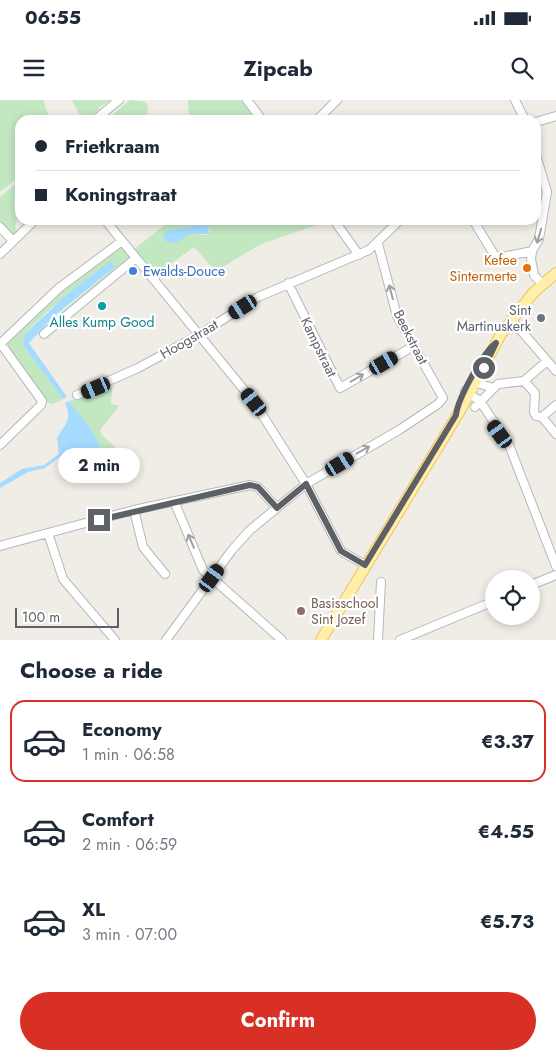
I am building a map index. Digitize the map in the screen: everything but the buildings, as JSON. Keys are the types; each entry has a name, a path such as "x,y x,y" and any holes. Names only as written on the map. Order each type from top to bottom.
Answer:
{"main road":[{"path":"321,640 456,415 496,343 512,319 542,284 555,275"}],"street":[{"path":"101,115 119,100"},
{"path":"247,100 258,115"},
{"path":"322,115 337,100"},
{"path":"515,100 522,115"},
{"path":"541,120 556,116"},
{"path":"541,172 547,192 539,239 532,251 534,275 542,284"},
{"path":"547,192 556,189"},
{"path":"0,254 30,225"},
{"path":"109,225 254,402 306,484 341,551 365,565"},
{"path":"338,225 359,255"},
{"name":"Hoogstraat","path":"77,396 138,368 199,335 258,297 359,255 378,244 395,225"},
{"path":"476,225 495,256 502,257 532,251"},
{"path":"0,227 13,241"},
{"path":"0,446 41,405 42,401 1,340 59,288 122,241"},
{"name":"Beekstraat","path":"306,484 400,430 438,404 443,398 398,316 378,244"},
{"path":"44,334 136,258"},
{"name":"Kampstraat","path":"288,284 340,388 414,346"},
{"path":"512,319 556,371"},
{"path":"477,404 498,384 524,381 547,361"},
{"path":"524,381 535,393 534,412 536,416 542,417 556,434"},
{"path":"480,384 494,388"},
{"path":"466,396 488,416 509,445 556,566"},
{"path":"542,417 556,405"},
{"path":"166,640 250,530 306,484"},
{"path":"0,546 134,510 250,485 258,487 277,508"},
{"path":"174,501 203,570 281,640"},
{"path":"134,510 143,547 165,574"},
{"path":"48,533 63,578 115,640"},
{"path":"540,581 556,575"},
{"path":"378,640 381,582"},
{"path":"400,640 485,605"}],"green space":[{"path":"0,100 43,100 48,115 15,115 15,180 0,192"},
{"path":"72,100 111,100 98,108 100,109 93,115 80,115"},
{"path":"130,100 145,102 148,107 147,115 112,115"},
{"path":"188,100 242,100 253,115 189,115"},
{"path":"15,184 14,209 17,231 12,236 0,223 0,197"},
{"path":"165,225 195,225 171,230 165,240 171,243 189,234 208,235 211,232 207,227 208,225 316,225 261,244 216,271 194,247 154,276 133,250"},
{"path":"121,246 132,257 43,333 35,335 115,267 110,262 50,309 24,335 23,345 63,399 53,404 46,402 7,347 10,339 61,290"},
{"path":"107,385 112,388 111,404 119,406 100,430 102,435 122,454 92,458 98,454 69,401"}],"water":[{"path":"208,225 207,227 210,234 189,234 177,243 167,242 163,238 166,231"},
{"path":"110,261 115,267 53,317 29,343 67,397 63,399 23,345 24,335 64,297"},
{"path":"69,401 97,439 100,449 98,453 92,458 61,456 45,468 28,472 0,488 0,483 22,469 44,465 59,454 57,438 67,422 68,414 65,403"}],"place":[{"name":"Kefee Sintermerte","path":"527,268"},
{"name":"Ewalds-Douce","path":"133,271"},
{"name":"Alles Kump Good","path":"102,306"},
{"name":"Sint Martinuskerk","path":"541,318"},
{"name":"Basisschool Sint Jozef","path":"301,611"}],"route":[{"path":"99,520 134,510 250,485 258,487 277,508 306,484 341,551 365,565 456,415 459,403 487,352 496,343 484,368"}]}
